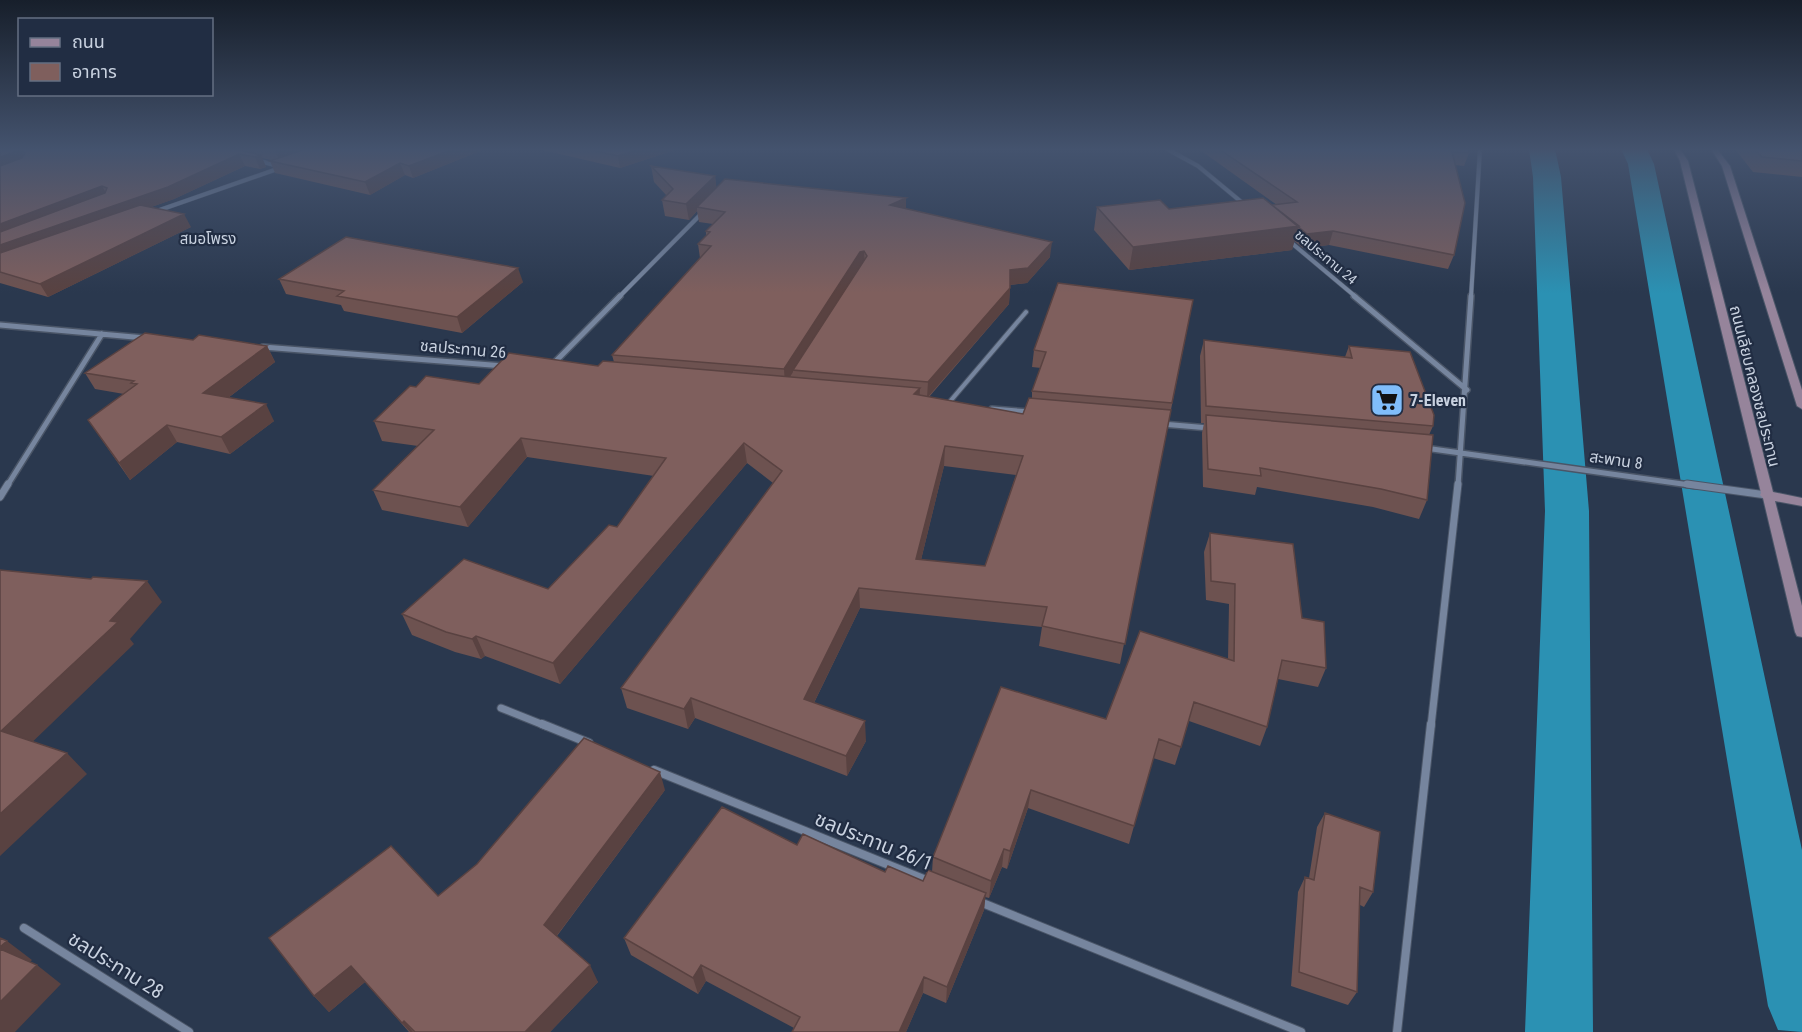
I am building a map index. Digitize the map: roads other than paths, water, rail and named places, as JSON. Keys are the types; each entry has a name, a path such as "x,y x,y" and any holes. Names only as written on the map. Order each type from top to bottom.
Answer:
{"street":[{"path":"147,214 195,197"},
{"path":"1236,197 1252,210"},
{"path":"1397,1032 1462,452 1477,197"},
{"name":"ถนนเลียบคลองชลประทาน","path":"1693,197 1802,632"},
{"name":"ถนนเลียบคลองชลประทาน","path":"1736,197 1802,406"},
{"path":"559,370 548,370 707,208"},
{"name":"ชลประทาน 24","path":"1278,233 1467,390"},
{"path":"0,325 149,338"},
{"path":"0,497 102,334"},
{"name":"ชลประทาน 26","path":"255,346 513,367"},
{"path":"935,404 958,406"},
{"path":"982,408 1040,413"},
{"path":"1157,424 1216,429"},
{"path":"1415,447 1462,452"},
{"name":"สะพาน 8","path":"1462,452 1766,495"},
{"path":"1766,495 1802,502"},
{"path":"501,708 601,748"},
{"name":"ชลประทาน 26/1","path":"645,766 945,888"},
{"path":"968,897 1301,1032"},
{"name":"ชลประทาน 28","path":"24,928 189,1032"}],"lane":[{"path":"946,405 1026,312"}],"waterway":[{"path":"1548,197 1567,511 1559,1032"},
{"path":"1647,197 1802,1006"}],"place":[{"name":"7-Eleven","path":"1387,400"}],"district":[{"name":"สมอโพรง","path":"208,239"}]}
